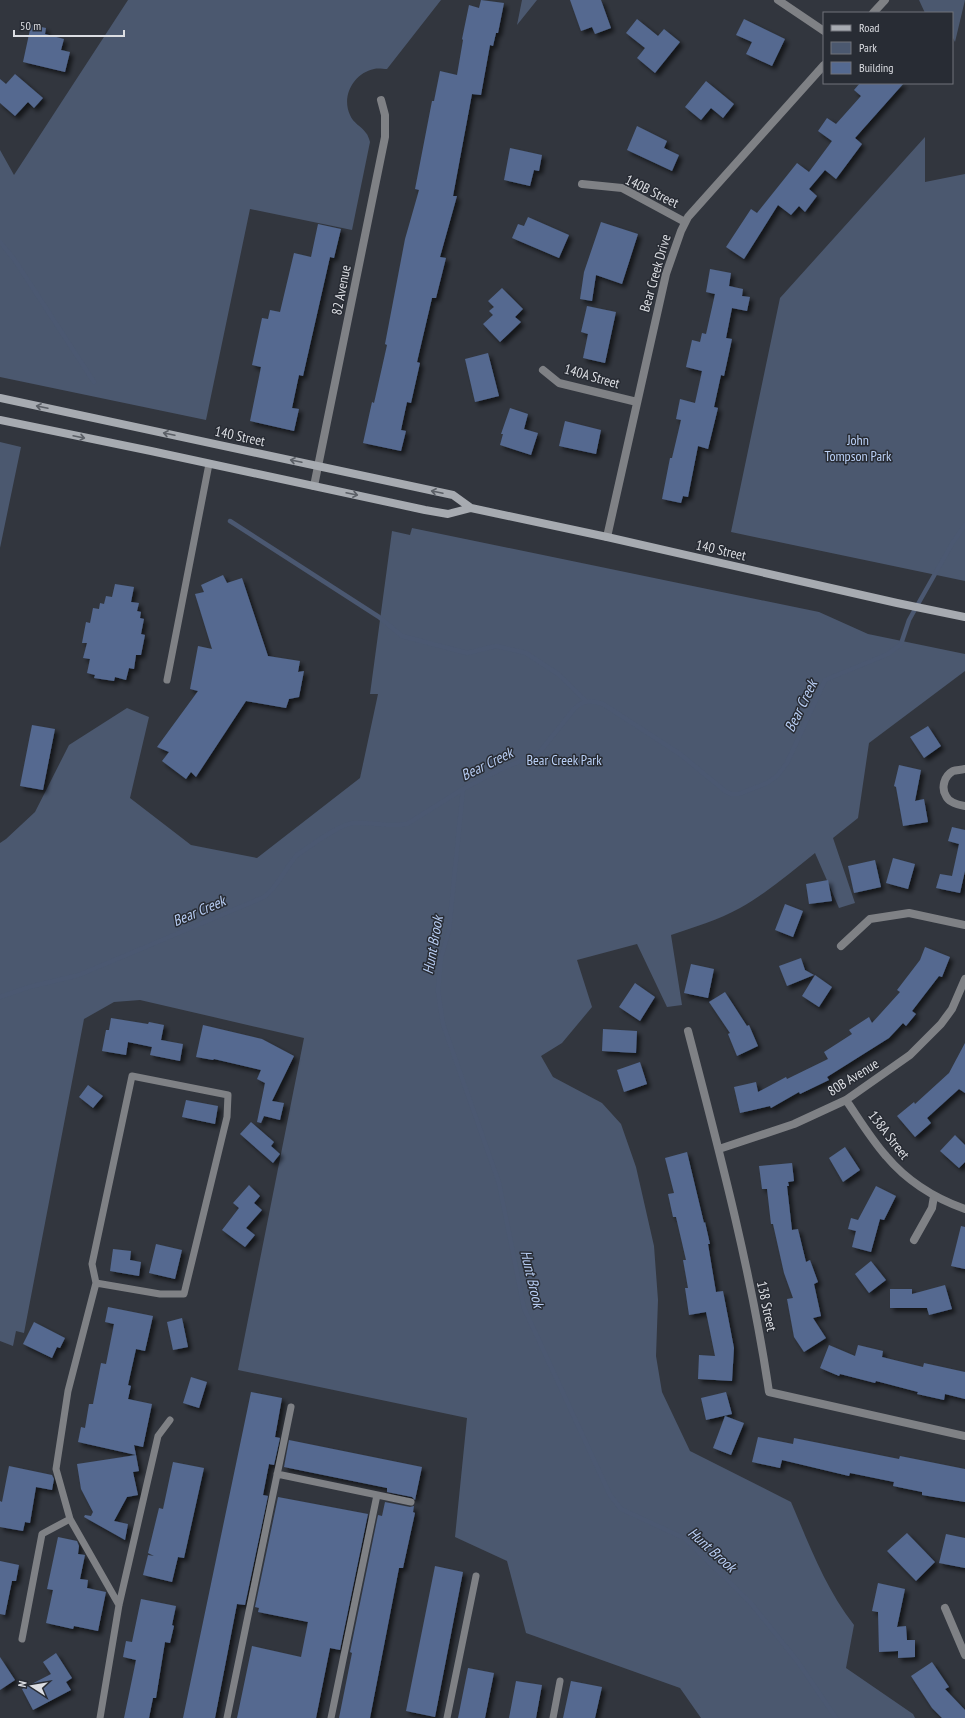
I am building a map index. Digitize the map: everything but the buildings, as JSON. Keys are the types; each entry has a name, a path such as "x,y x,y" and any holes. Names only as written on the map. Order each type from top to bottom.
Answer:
{"main road":[{"name":"140 Street","path":"0,398 453,495 471,508 965,617"},
{"name":"140 Street","path":"0,420 448,514 471,508"}],"street":[{"path":"778,0 823,30"},
{"path":"874,12 885,0"},
{"name":"Bear Creek Drive","path":"607,537 666,274 685,222 693,211 823,67"},
{"name":"82 Avenue","path":"314,486 385,137 385,115 381,100"},
{"name":"140B Street","path":"582,184 622,188 685,222"},
{"name":"140A Street","path":"543,370 559,383 637,402"},
{"path":"965,769 953,771 946,777 943,786 946,797 956,804 965,806"},
{"path":"841,946 870,919 909,913 965,925"},
{"name":"80B Avenue","path":"719,1149 794,1124 846,1100 910,1055 941,1024 952,1009 965,979"},
{"name":"138 Street","path":"688,1031 719,1149 761,1338 769,1392 965,1436"},
{"name":"138A Street","path":"846,1100 886,1156 903,1174 934,1196 965,1209"},
{"path":"914,1240 932,1208 934,1196"},
{"path":"945,1608 965,1655"}],"lane":[{"path":"167,680 210,464"},
{"path":"96,1283 160,1294 184,1294 227,1117 228,1095 132,1076 92,1264 96,1283 68,1392 56,1469 70,1519 119,1605"},
{"path":"227,1718 291,1407"},
{"path":"100,1718 119,1605 158,1436 170,1420"},
{"path":"277,1474 411,1502"},
{"path":"331,1718 377,1495"},
{"path":"22,1639 42,1534 70,1519"},
{"path":"447,1718 476,1576"},
{"path":"553,1718 560,1680"}],"green space":[{"path":"128,0 441,0 387,69 374,69 367,71 355,80 348,93 347,100 350,115 367,134 370,142 352,230 250,209 206,420 0,377 0,150 14,175"},
{"path":"522,0 537,0 517,25"},
{"path":"919,0 965,0 955,42 953,38 953,12 925,12"},
{"name":"John Tompson Park","path":"925,137 925,182 965,174 965,581 731,532 780,298"},
{"path":"0,442 21,447 0,548"},
{"name":"Bear Creek Park","path":"412,528 819,612 868,634 965,654 965,671 869,743 858,818 833,838 855,903 839,908 815,853 769,889 740,908 715,920 671,935 682,1005 667,1007 637,944 577,960 592,1007 562,1043 541,1056 553,1077 602,1103 621,1124 636,1167 654,1246 658,1300 656,1356 662,1392 690,1451 791,1502 826,1581 834,1596 854,1625 846,1668 913,1714 915,1718 701,1718 680,1688 526,1633 507,1561 455,1537 467,1418 238,1370 304,1038 140,1000 114,1002 84,1019 24,1333 16,1331 13,1346 0,1341 0,843 35,812 69,745 127,708 149,717 130,798 191,845 257,858 360,778 378,694 370,694 392,531 410,535"}],"waterway":[{"path":"0,242 14,259 94,382"},
{"path":"230,521 379,617 402,636 467,653 496,646 526,653 558,674 586,701"},
{"name":"Bear Creek","path":"0,997 29,987 79,975 264,897 274,888 297,855 325,836 341,827 354,823 394,825 407,824 463,789 499,770 539,753 574,709 584,702 591,701 603,704 680,754 725,791 731,794 739,794 767,783 777,776 787,763 825,680 888,654 901,644 909,620 953,542 965,525"},
{"name":"Hunt Brook","path":"463,789 449,930 441,958 438,991 443,1024 499,1183 524,1308 610,1495 621,1509 684,1538 750,1602 798,1662 836,1718"}]}
